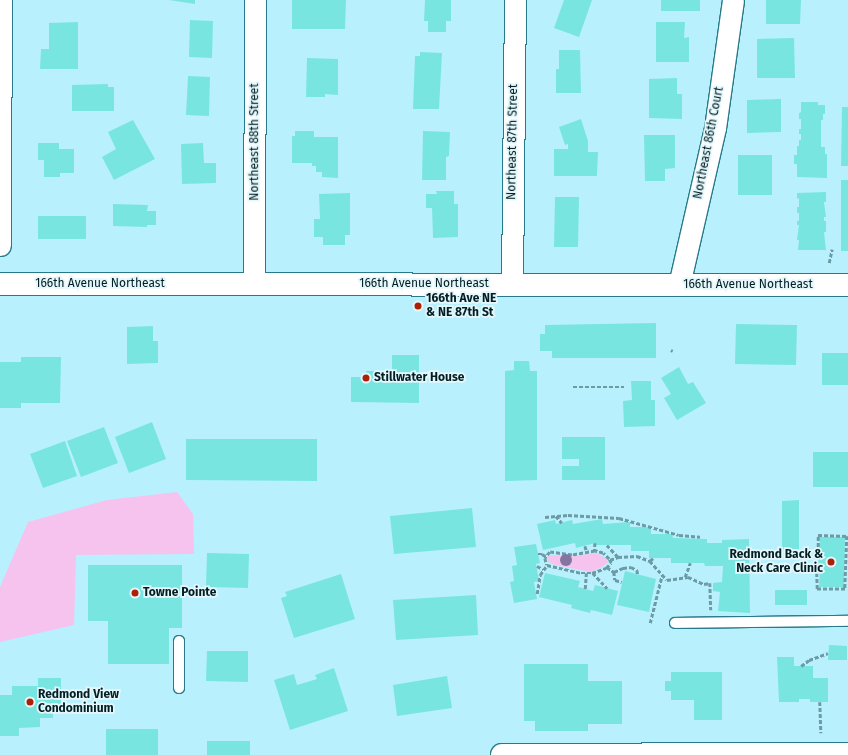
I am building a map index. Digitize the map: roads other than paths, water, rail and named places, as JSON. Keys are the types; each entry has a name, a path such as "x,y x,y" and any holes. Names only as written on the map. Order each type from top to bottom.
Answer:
{"street":[{"path":"0,245 1,0"},
{"name":"Northeast 88th Street","path":"254,284 255,0"},
{"name":"Northeast 87th Street","path":"512,284 515,0"},
{"name":"Northeast 86th Court","path":"679,285 715,128 733,0"},
{"name":"166th Avenue Northeast","path":"0,284 848,285"},
{"path":"502,755 848,754"}],"lane":[{"path":"675,623 848,621"},
{"path":"179,641 179,688"}],"place":[{"name":"166th Ave NE & NE 87th St","path":"418,306"},
{"name":"Stillwater House","path":"366,378"},
{"name":"Redmond Back & Neck Care Clinic","path":"831,562"},
{"name":"Towne Pointe","path":"135,593"},
{"name":"Redmond View Condominium","path":"30,702"}]}
